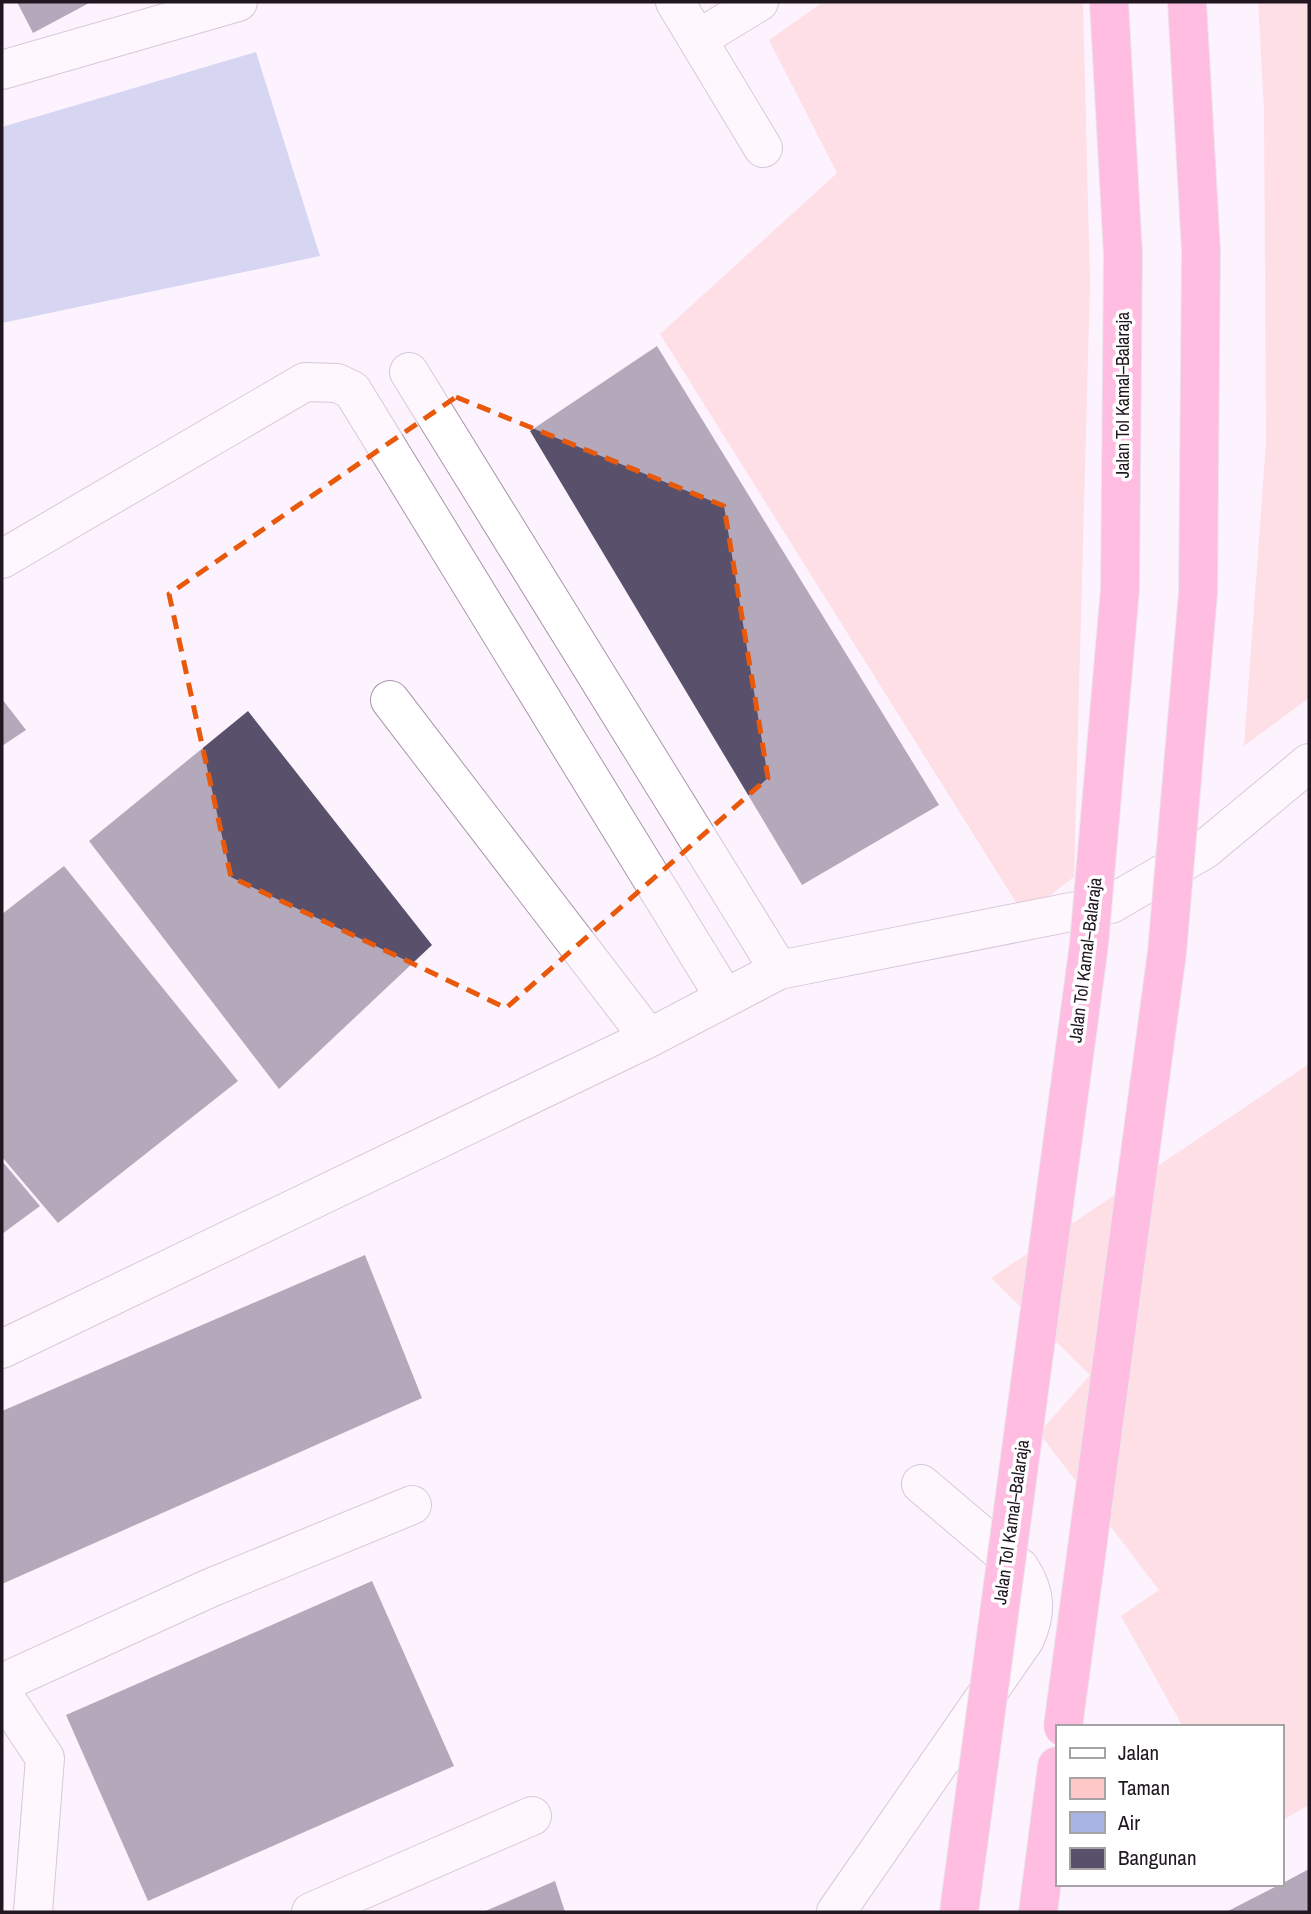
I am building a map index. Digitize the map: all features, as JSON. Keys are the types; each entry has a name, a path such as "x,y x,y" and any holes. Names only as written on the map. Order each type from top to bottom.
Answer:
{"highway":[{"name":"Jalan Tol Kamal–Balaraja","path":"958,1912 1088,944 1120,589 1122,254 1109,2"},
{"path":"1062,1725 1167,952 1199,593 1201,251 1187,2"},
{"path":"1038,1912 1056,1774"}],"street":[{"path":"2,69 238,2"},
{"path":"675,2 763,148"},
{"path":"698,39 758,2"},
{"path":"409,372 779,971"},
{"path":"2,559 305,382 337,383 352,390 726,998"},
{"path":"390,700 649,1038"},
{"path":"2,1349 649,1038 779,971 1111,904 1204,850 1309,763"},
{"path":"836,1912 1017,1651 1032,1624 1034,1598 1029,1582 1020,1568 921,1485"},
{"path":"2,1683 211,1588 412,1506"},
{"path":"2,1693 45,1758 33,1912"},
{"path":"311,1912 532,1816"}],"highlighted area":[{"path":"456,397 724,506 768,778 506,1008 231,877 169,594"}],"green space":[{"path":"823,2 1083,2 1090,283 1074,877 1024,915 660,334 837,173 769,40"},
{"path":"1258,2 1309,2 1309,698 1244,746 1266,442 1264,110"},
{"path":"1309,1064 1309,1805 1283,1820 1283,1725 1182,1725 1121,1616 1159,1590 1039,1433 1090,1375 991,1278"}],"water":[{"path":"256,52 320,256 2,323 2,127"}],"building":[{"path":"17,2 91,2 33,33"},
{"path":"657,346 939,805 802,885 530,431"},
{"path":"2,699 26,730 2,746"},
{"path":"248,711 432,945 279,1089 89,841"},
{"path":"64,866 238,1081 58,1223 2,1157 2,914"},
{"path":"2,1161 40,1206 2,1234"},
{"path":"365,1255 422,1398 2,1584 2,1411"},
{"path":"372,1581 454,1766 148,1901 66,1715"},
{"path":"1309,1869 1309,1912 1226,1912 1277,1886 1283,1886 1283,1883"},
{"path":"555,1881 565,1912 483,1912"}]}
